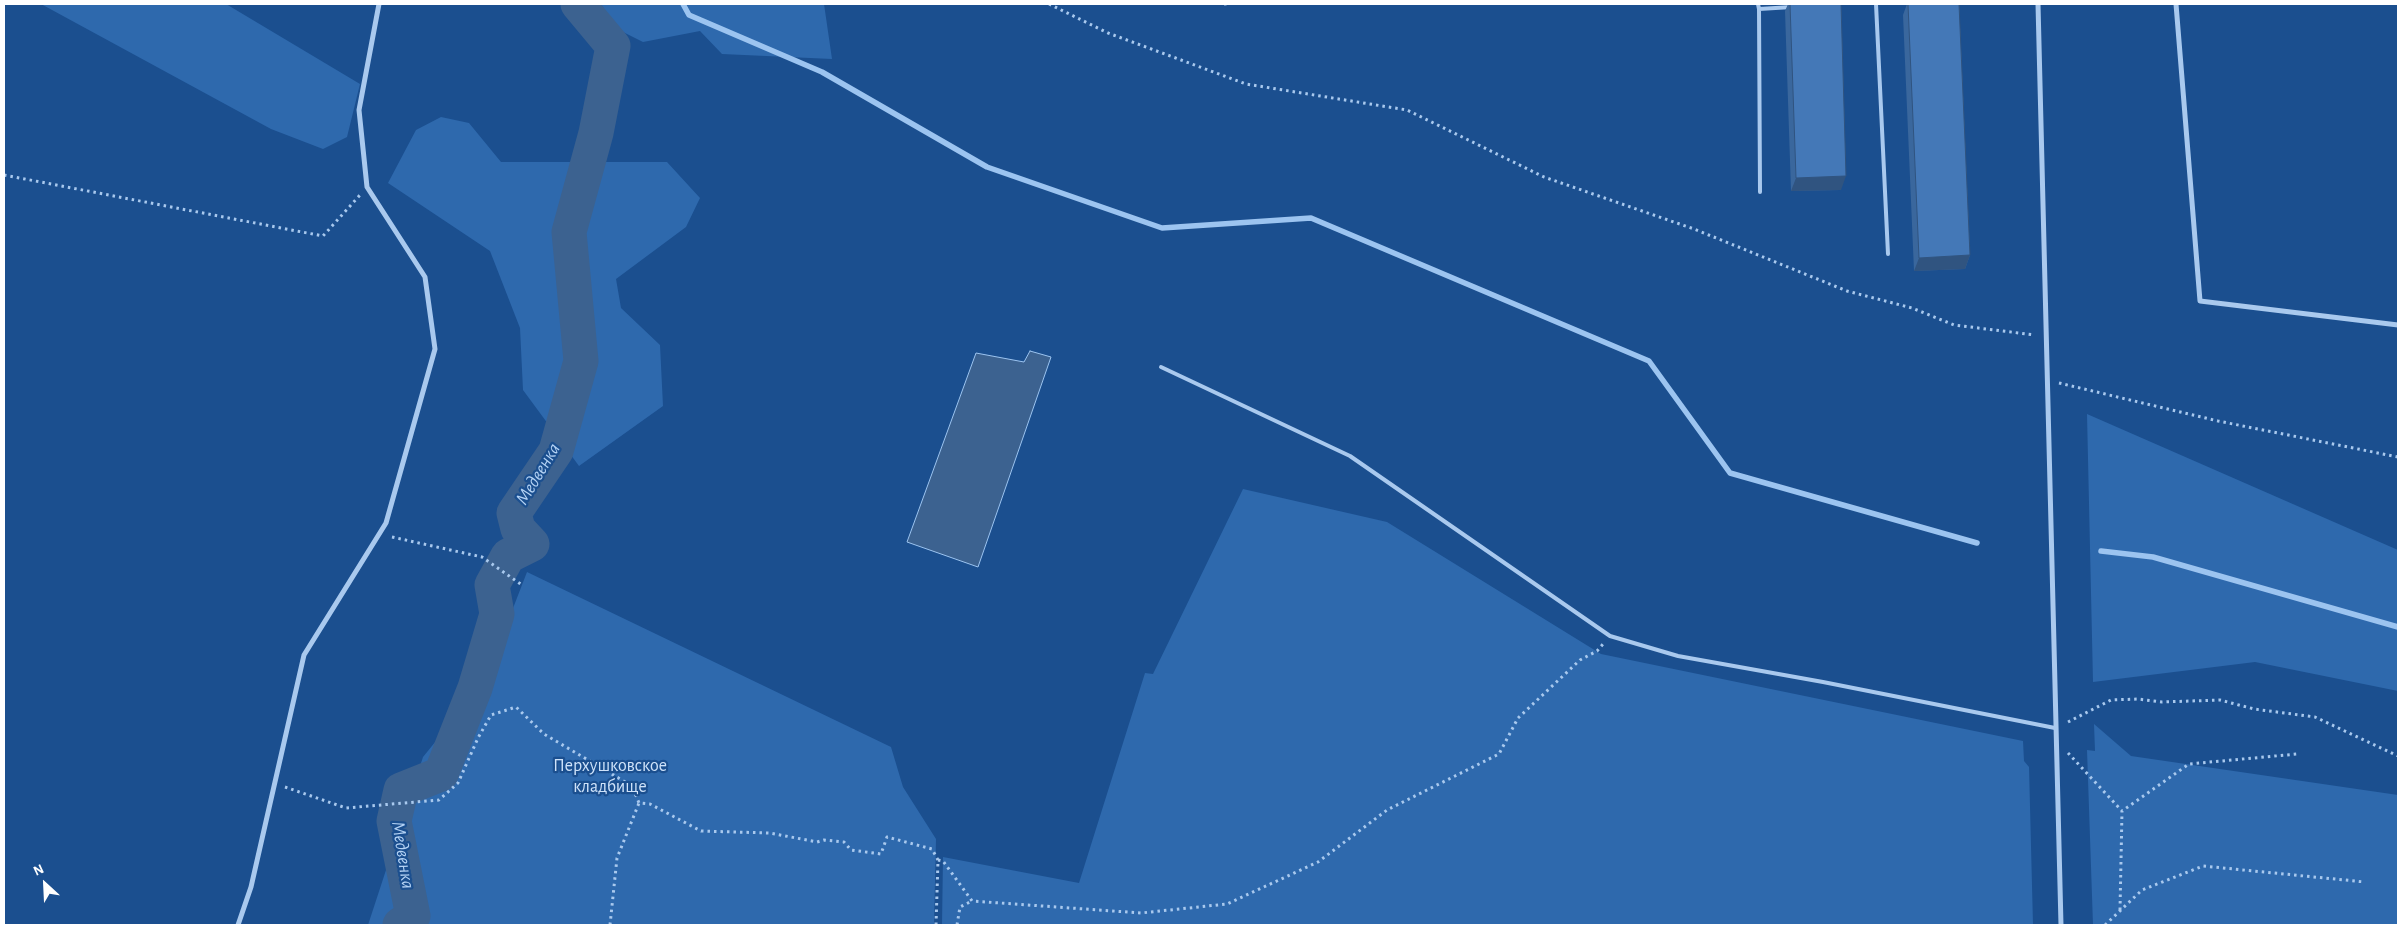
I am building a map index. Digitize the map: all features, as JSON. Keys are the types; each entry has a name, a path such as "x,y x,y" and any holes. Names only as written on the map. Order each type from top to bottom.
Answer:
{"street":[{"path":"238,925 251,887 304,655 386,523 435,349 425,277 367,187 359,110 379,4"},
{"path":"2038,4 2061,925"},
{"path":"2176,4 2200,301 2398,325"}],"lane":[{"path":"1758,4 1760,192"},
{"path":"1876,4 1888,254"},
{"path":"1759,9 1797,6"},
{"path":"1161,367 1350,456 1610,636 1678,656 1823,682 2055,728"}],"path":[{"path":"1049,4 1108,33 1246,84 1408,110 1544,177 1694,229 1847,291 1912,308 1954,325 2046,337"},
{"path":"1224,4 1230,4"},
{"path":"4,175 323,236 367,187"},
{"path":"2047,380 2218,421 2398,457"},
{"path":"379,534 482,557 522,585"},
{"path":"956,925 960,907 972,902 1141,913 1228,904 1318,862 1387,810 1499,754 1518,718 1580,660 1597,651 1610,636"},
{"path":"2055,728 2111,700 2138,699 2162,702 2220,700 2254,709 2315,717 2398,756"},
{"path":"275,784 346,808 439,800 458,783 478,738 491,715 516,707 544,734 632,786 639,804 617,858 610,925"},
{"path":"2056,739 2122,811 2120,910"},
{"path":"2122,811 2189,764 2297,754"},
{"path":"639,804 650,804 701,831 770,833 817,842 824,840 844,842 851,850 881,854 887,837 932,849 938,860 936,925"},
{"path":"938,860 943,861 972,902"},
{"path":"2105,925 2142,890 2203,866 2365,882"}],"green space":[{"path":"41,4 226,4 360,84 347,137 323,149 271,129"},
{"path":"601,4 824,4 832,59 722,54 700,31 643,42 615,28"},
{"path":"441,117 469,123 501,162 667,162 700,198 686,227 616,279 621,308 660,345 663,406 579,466 523,390 520,328 490,251 388,183 416,130"},
{"path":"2087,414 2398,550 2398,691 2255,662 2093,682"},
{"path":"1243,489 1387,522 1601,654 2023,741 2024,761 2029,767 2033,925 942,925 943,857 1079,883 1145,673 1153,674"},
{"name":"Перхушковское кладбище","path":"527,572 891,747 903,787 936,839 934,925 368,925 423,757 466,704 476,704"},
{"path":"2094,724 2131,756 2398,795 2398,925 2093,925 2087,750 2095,751"}],"shaded area":[{"path":"1030,351 1051,357 978,567 907,542 976,353 1024,362"}],"building":[{"path":"1790,4 1841,4 1846,176 1796,178"},
{"path":"1908,4 1959,4 1970,255 1919,258"}],"waterway":[{"name":"Медвенка","path":"400,925 413,916 394,821 401,790 441,774 475,688 497,614 492,585 508,556 532,544 518,529 514,513 556,451 581,361 569,232 596,133 613,46 578,4"},
{"path":"683,4 689,15 822,72 987,167 1162,228 1311,218 1649,361 1730,473 1977,543"},
{"path":"2101,551 2153,557 2398,627"}]}
